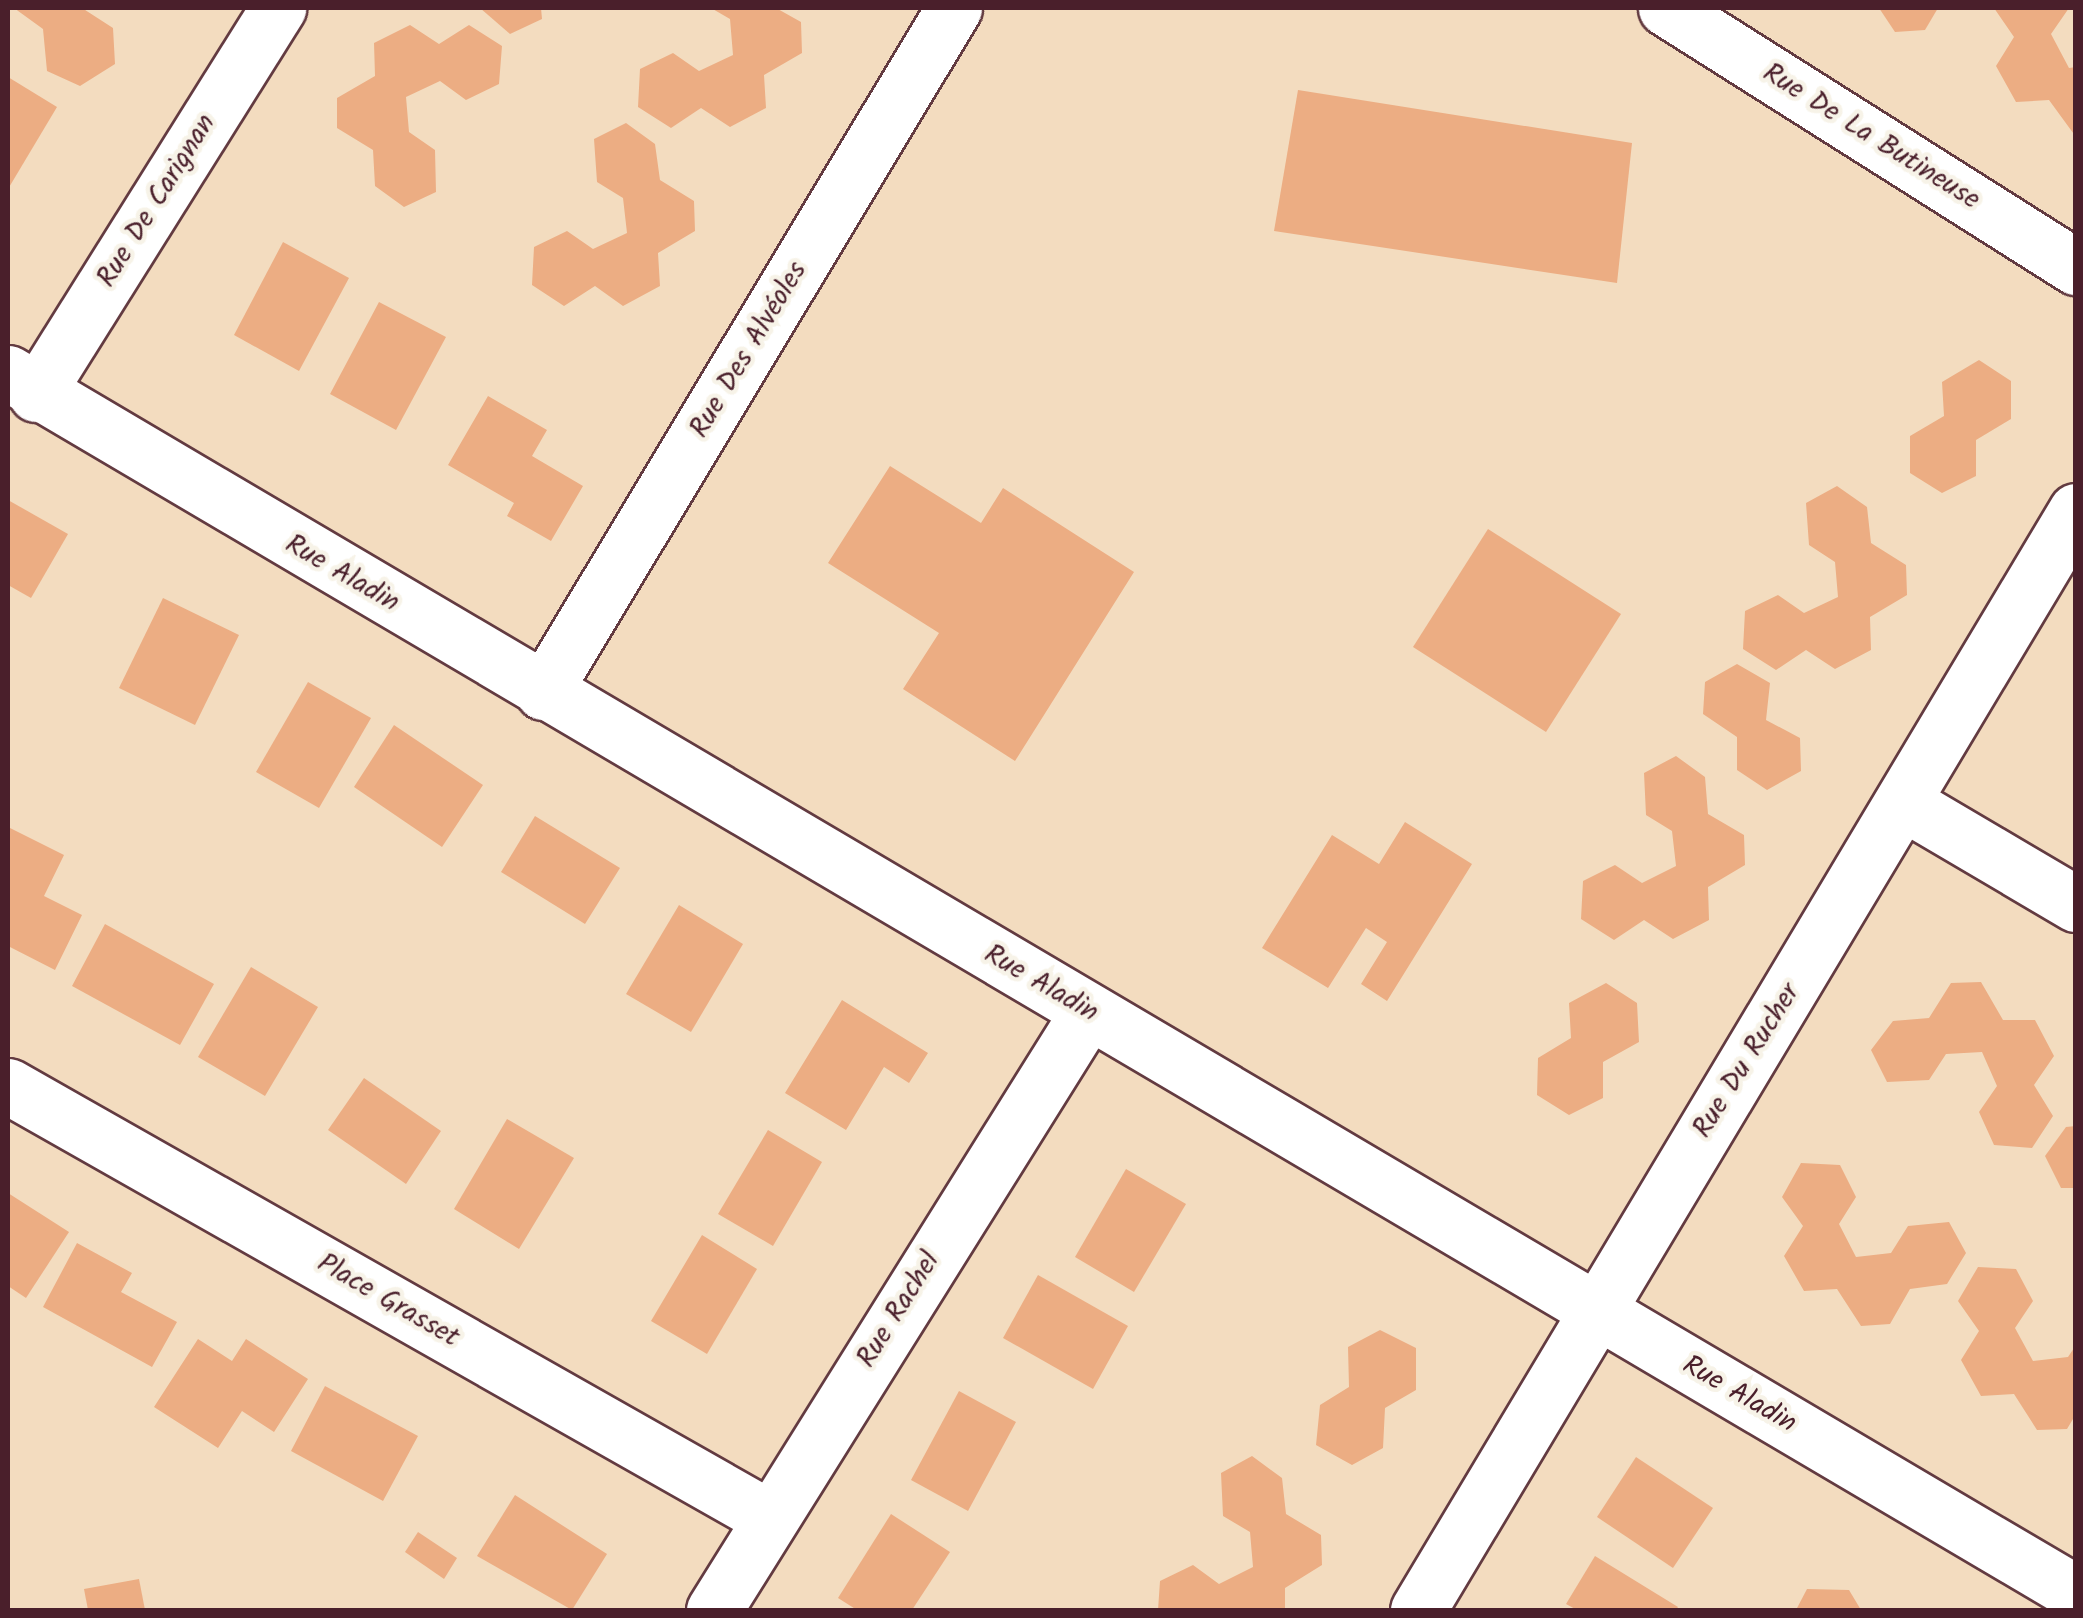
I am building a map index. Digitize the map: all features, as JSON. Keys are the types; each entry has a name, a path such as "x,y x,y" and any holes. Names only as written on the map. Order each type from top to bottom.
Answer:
{"street":[{"name":"Rue De Carignan","path":"22,383 278,8"},
{"name":"Rue Des Alvéoles","path":"543,692 954,8"},
{"name":"Rue De La Butineuse","path":"1666,8 2076,267"},
{"name":"Rue Aladin","path":"22,383 2076,1592"},
{"name":"Rue Du Rucher","path":"1418,1610 1593,1309 1906,804 2076,511"},
{"path":"1906,804 2076,904"},
{"name":"Rue Rachel","path":"714,1610 768,1517 1088,1012"},
{"name":"Place Grasset","path":"8,1086 768,1517"}],"building":[{"path":"14,8 82,8 113,28 115,64 80,86 47,71 43,29"},
{"path":"480,8 541,8 542,19 510,34"},
{"path":"711,8 776,8 801,22 802,53 764,75 766,108 730,127 701,108 671,128 638,107 640,69 673,53 699,71 733,55 730,19"},
{"path":"1879,8 1938,8 1925,30 1895,32"},
{"path":"1994,8 2069,8 2051,34 2069,68 2076,67 2076,137 2049,100 2016,102 1996,66 2014,37"},
{"path":"410,25 439,44 469,25 502,46 499,84 466,100 440,81 406,97 409,132 435,150 436,192 404,207 375,186 373,150 337,128 337,98 375,76 374,43"},
{"path":"8,77 57,107 8,189"},
{"path":"1298,90 1632,143 1617,283 1274,231"},
{"path":"626,123 655,144 660,180 694,201 695,231 658,253 660,286 623,306 595,286 564,306 532,285 534,247 567,231 593,249 627,233 623,198 597,182 594,139"},
{"path":"283,242 349,278 299,371 234,335"},
{"path":"379,302 446,337 396,430 330,394"},
{"path":"1979,360 2011,381 2011,419 1976,440 1976,476 1942,493 1910,473 1910,436 1944,416 1942,382"},
{"path":"488,396 547,430 532,456 583,486 551,541 507,516 514,503 448,465"},
{"path":"890,466 981,523 1003,488 1134,572 1015,761 903,689 939,633 828,563"},
{"path":"1837,486 1867,507 1871,543 1906,565 1907,595 1870,617 1871,650 1835,669 1806,650 1776,670 1743,649 1745,611 1778,595 1804,613 1838,597 1835,562 1809,545 1806,503"},
{"path":"8,500 68,534 31,598 8,585"},
{"path":"1488,529 1621,614 1546,732 1413,647"},
{"path":"163,598 239,635 195,725 119,688"},
{"path":"1737,664 1770,683 1766,720 1800,738 1801,771 1767,790 1737,770 1737,737 1703,714 1705,682"},
{"path":"308,682 371,718 319,808 256,772"},
{"path":"394,725 483,785 442,847 354,787"},
{"path":"1676,756 1705,777 1708,814 1744,835 1745,865 1708,887 1709,920 1673,939 1644,920 1614,940 1581,919 1583,881 1615,865 1642,883 1676,866 1672,831 1646,815 1644,773"},
{"path":"535,816 620,868 585,924 501,872"},
{"path":"1405,822 1472,864 1387,1001 1361,984 1387,942 1366,928 1328,988 1262,948 1332,835 1379,864"},
{"path":"8,827 64,855 44,896 82,915 55,970 8,946"},
{"path":"679,905 743,944 691,1032 626,994"},
{"path":"105,924 214,984 180,1045 72,986"},
{"path":"251,967 318,1007 265,1096 198,1057"},
{"path":"1981,982 2003,1020 2035,1020 2054,1056 2034,1085 2053,1116 2032,1148 1994,1145 1979,1112 1997,1086 1982,1052 1946,1054 1929,1080 1887,1082 1871,1050 1893,1021 1929,1018 1951,983"},
{"path":"1606,983 1637,1003 1639,1042 1603,1062 1603,1098 1569,1115 1537,1095 1538,1058 1571,1038 1569,1003"},
{"path":"842,1000 928,1053 909,1083 884,1067 846,1130 785,1093"},
{"path":"364,1078 441,1131 406,1184 328,1130"},
{"path":"507,1119 574,1158 519,1249 454,1209"},
{"path":"2076,1126 2076,1188 2061,1188 2045,1156 2066,1127"},
{"path":"768,1130 822,1162 773,1246 718,1214"},
{"path":"1801,1163 1840,1165 1856,1197 1839,1224 1856,1257 1891,1253 1908,1226 1949,1222 1966,1253 1947,1284 1910,1289 1890,1324 1861,1326 1837,1289 1804,1291 1784,1256 1803,1226 1782,1197"},
{"path":"1126,1169 1186,1204 1134,1292 1075,1257"},
{"path":"8,1193 69,1232 26,1298 8,1286"},
{"path":"702,1235 757,1269 707,1354 651,1321"},
{"path":"77,1243 132,1273 121,1292 177,1322 152,1367 43,1307"},
{"path":"1978,1267 2016,1269 2033,1301 2015,1328 2033,1361 2068,1357 2076,1345 2076,1414 2067,1429 2037,1430 2014,1394 1981,1396 1961,1360 1979,1331 1958,1301"},
{"path":"1038,1275 1128,1326 1093,1389 1003,1338"},
{"path":"1380,1330 1416,1348 1416,1390 1385,1408 1383,1448 1352,1465 1316,1445 1320,1405 1349,1387 1348,1347"},
{"path":"198,1339 232,1361 246,1339 308,1379 274,1432 242,1411 218,1448 154,1407"},
{"path":"325,1386 418,1436 383,1501 291,1451"},
{"path":"959,1391 1016,1422 968,1511 911,1480"},
{"path":"1252,1456 1282,1478 1286,1514 1321,1535 1322,1565 1285,1588 1285,1610 1158,1610 1160,1581 1193,1565 1219,1584 1253,1567 1250,1532 1223,1516 1221,1473"},
{"path":"1636,1457 1713,1508 1673,1568 1597,1517"},
{"path":"515,1495 607,1554 572,1610 477,1556"},
{"path":"891,1514 950,1552 912,1610 857,1610 838,1598"},
{"path":"418,1532 457,1558 444,1579 405,1552"},
{"path":"1595,1556 1678,1607 1577,1610 1566,1604"},
{"path":"139,1579 145,1610 88,1610 84,1589"},
{"path":"1807,1589 1849,1590 1861,1610 1796,1610"}]}
